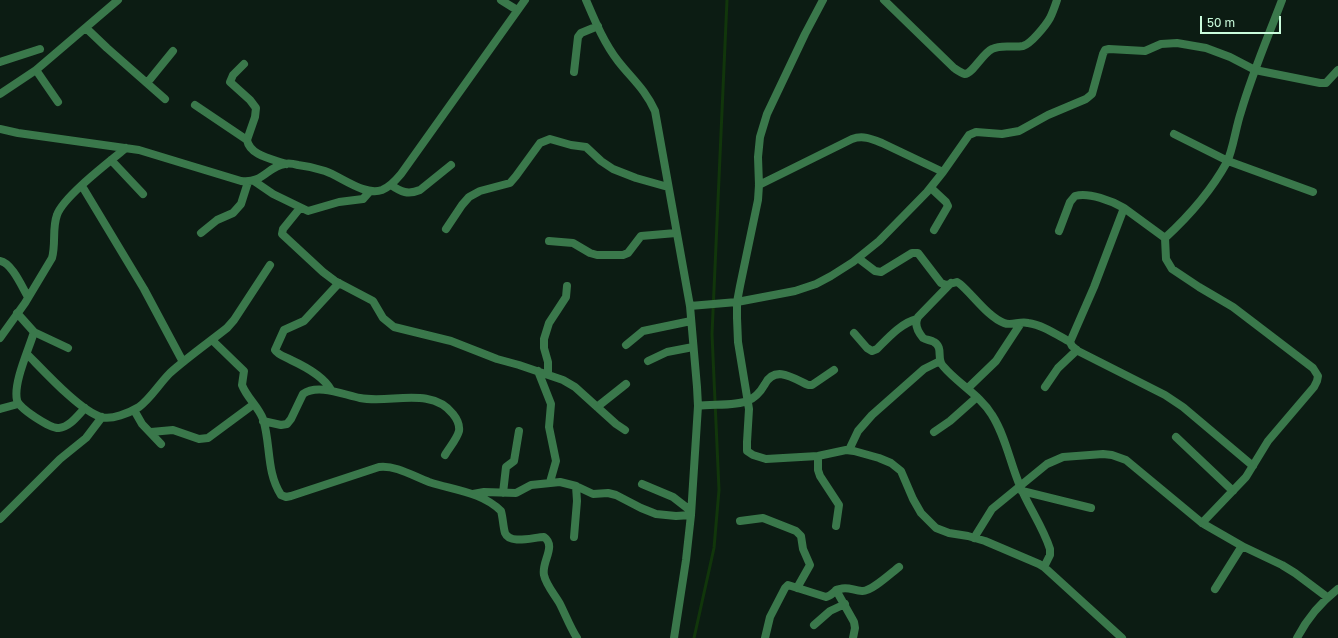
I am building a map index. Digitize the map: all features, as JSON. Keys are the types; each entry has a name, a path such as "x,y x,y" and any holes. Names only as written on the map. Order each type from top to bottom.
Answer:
{"street":[{"path":"0,94 36,70 118,0"},
{"path":"501,0 517,10"},
{"path":"195,104 247,140 248,144 254,151 286,164 326,171 370,191 382,190 391,185 401,174 525,0"},
{"path":"586,0 610,50 646,93 655,111 676,233 692,306 691,321 698,406 691,513 686,560 674,638"},
{"path":"823,0 767,114 760,137 758,157 758,200 733,302 737,318 738,342 749,418 747,447 750,453 759,458 766,459 818,456 849,450 879,458 901,471 913,499 922,514 942,531 974,538 1007,550 1044,567 1122,638"},
{"path":"884,0 954,68 964,74 971,71 983,55 992,48 1004,46 1023,46 1030,42 1047,23 1057,0"},
{"path":"1165,238 1183,222 1203,198 1228,161 1240,112 1282,0"},
{"path":"574,72 578,37 581,33 598,26"},
{"path":"86,28 166,99"},
{"path":"692,306 733,302 806,288 831,276 858,258 879,241 930,188 970,134 976,132 1002,134 1019,131 1048,115 1086,99 1092,94 1105,50 1145,51 1161,44 1177,43 1206,48 1230,57 1255,70 1323,84 1338,70"},
{"path":"0,62 40,49"},
{"path":"147,83 173,51"},
{"path":"244,64 233,75 230,82 250,100 256,108 255,117 247,140"},
{"path":"36,70 58,102"},
{"path":"0,129 18,133 126,148 157,155 241,181 251,182 308,211 340,202 361,200 370,191"},
{"path":"1174,134 1228,161 1313,192"},
{"path":"759,185 861,137 882,143 943,172"},
{"path":"446,229 469,197 480,191 510,183 538,146 542,142 550,139 571,146 586,147 601,161 613,168 636,178 668,187"},
{"path":"0,338 28,298 52,258 54,252 56,217 59,210 69,197 126,148"},
{"path":"111,160 143,194"},
{"path":"201,233 217,220 233,213 241,204 251,182 279,166 286,164"},
{"path":"391,185 400,191 409,193 414,192 420,190 451,165"},
{"path":"82,186 144,289 183,362"},
{"path":"930,188 946,202 948,206 934,230"},
{"path":"1059,231 1070,202 1075,196 1083,195 1111,202 1124,208 1165,238"},
{"path":"300,208 283,228 282,234 323,272 339,283 374,301 383,318 394,327 451,341 497,359 563,380 575,387 624,430"},
{"path":"1070,342 1094,287 1124,208"},
{"path":"549,241 573,243 592,255 597,256 623,255 628,253 641,236 676,233"},
{"path":"1165,238 1166,259 1172,268 1233,307 1313,368 1318,376 1318,381 1314,387 1268,441 1246,477 1202,523"},
{"path":"858,258 875,271 880,272 912,253 918,253 941,283 946,285 957,282 1001,322 1010,324 1026,322 1038,326 1070,342 1076,350 1165,395 1182,407 1253,466"},
{"path":"0,261 3,261 9,266 28,298"},
{"path":"27,354 59,386 85,408 102,417 110,418 134,410 140,406 164,379 234,320 270,265"},
{"path":"331,390 328,384 319,377 275,350 284,330 304,321 339,283"},
{"path":"854,332 867,348 874,350 902,326 917,319 951,283"},
{"path":"548,374 548,362 544,348 544,339 549,323 566,297 566,286"},
{"path":"17,313 34,332 68,348"},
{"path":"917,319 917,328 922,337 939,346 940,361 943,366 977,397 992,415 997,424 1021,489 1050,549 1050,555 1044,567"},
{"path":"626,345 643,331 660,326 691,321"},
{"path":"968,388 996,361 1021,323"},
{"path":"34,332 18,382 16,398 18,404 49,425 58,428 74,420 85,408"},
{"path":"212,340 243,368 244,374 242,385 263,421 266,431 271,470 279,491 284,496 291,496 385,466 430,482 472,494 489,501 501,510 508,538 513,540 544,537 548,540 550,545 544,566 544,576 577,638"},
{"path":"648,360 667,352 694,347"},
{"path":"1045,387 1058,368 1076,350"},
{"path":"849,450 858,431 872,415 924,369 940,361"},
{"path":"698,406 747,402 757,395 768,379 774,374 784,375 812,385 834,370"},
{"path":"538,371 552,404 548,427 556,461 550,482"},
{"path":"597,407 626,384"},
{"path":"263,421 280,425 287,424 303,394 310,391 331,390 370,399 421,398 440,403 448,408 459,423 459,430 445,455"},
{"path":"934,432 950,421 977,397"},
{"path":"0,409 18,404"},
{"path":"151,432 173,430 199,439 208,438 254,404"},
{"path":"134,410 142,424 161,444"},
{"path":"0,519 60,459 86,438 102,417"},
{"path":"503,493 506,467 514,461 519,431"},
{"path":"1176,437 1233,491"},
{"path":"974,538 992,509 1021,489 1047,464 1063,457 1103,454 1112,455 1126,460 1202,523 1242,546 1282,565 1327,597"},
{"path":"818,456 818,470 820,476 839,505 836,526"},
{"path":"472,494 484,492 516,493 531,485 560,482 576,486 593,494 616,495 656,514 676,516 691,513"},
{"path":"642,484 673,497 691,513"},
{"path":"574,537 577,501 576,486"},
{"path":"1021,489 1090,508"},
{"path":"740,521 763,518 798,532 810,566 797,588"},
{"path":"1215,589 1242,546"},
{"path":"765,638 770,617 788,585 826,597 832,595 836,590 841,588 867,591 899,567"},
{"path":"1297,638 1303,626 1327,597 1338,589"},
{"path":"836,590 854,622 855,628 853,638"},
{"path":"814,624 830,611 845,604"}],"waterway":[{"path":"694,638 714,548 719,490 712,334 727,0"}]}
